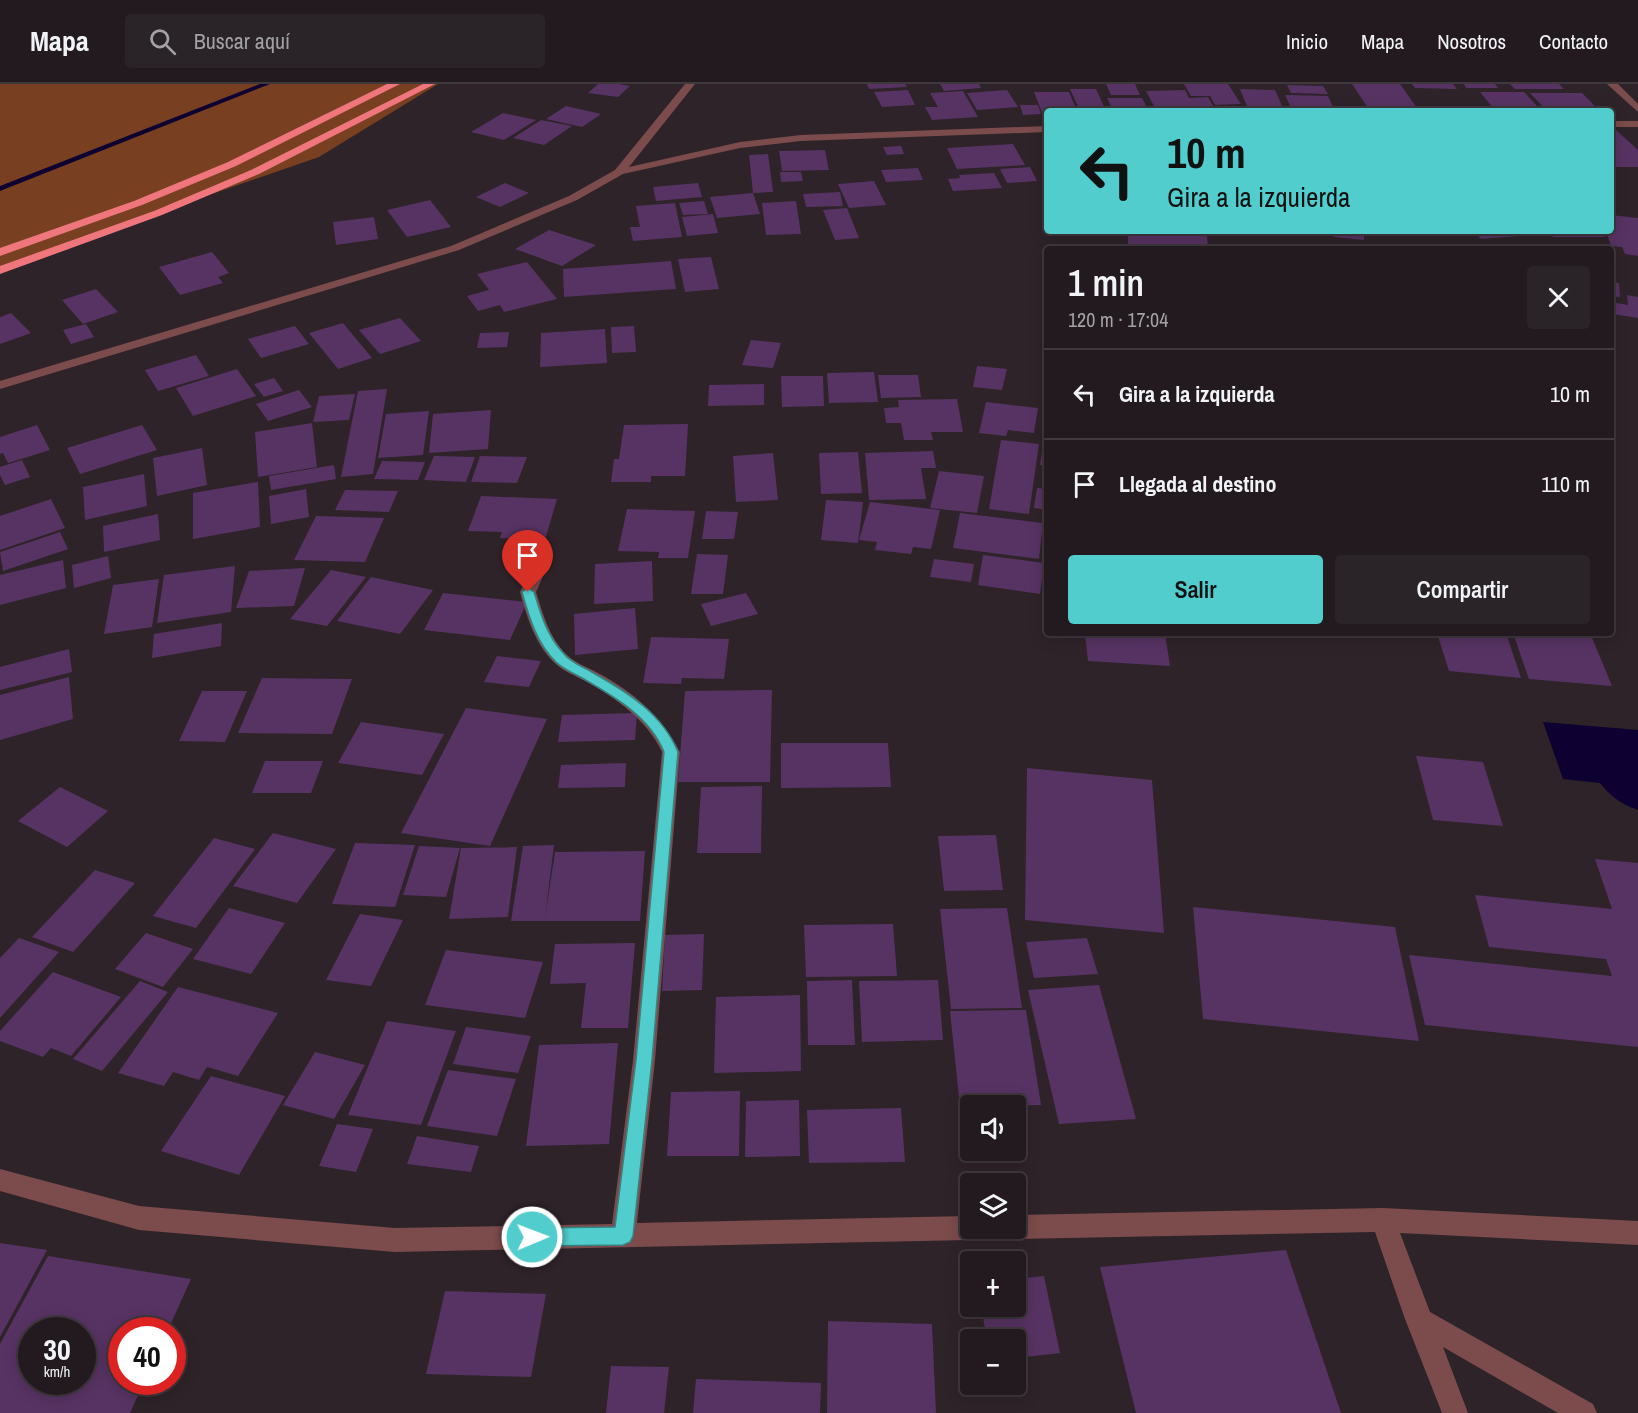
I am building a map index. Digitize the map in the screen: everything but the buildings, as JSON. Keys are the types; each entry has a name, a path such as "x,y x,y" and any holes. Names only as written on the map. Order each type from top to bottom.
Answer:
{"highway":[{"path":"0,252 138,203 232,164 395,84"},
{"path":"0,270 158,213 255,172 430,84"}],"street":[{"path":"619,172 690,84"},
{"path":"1612,84 1638,109"},
{"path":"1614,124 1638,124"},
{"path":"0,385 455,248 573,198 619,172 740,145 801,138 1044,129"},
{"path":"544,554 528,592 538,627 561,660 604,684 645,713 664,735 671,752 644,1060 623,1236"},
{"path":"0,1180 4,1183 150,1219 395,1240 960,1228"},
{"path":"1026,1227 1383,1220 1638,1233"},
{"path":"1383,1220 1418,1319 1455,1413"},
{"path":"1418,1319 1584,1413"}],"shaded area":[{"path":"0,84 438,84 319,157 0,267"},
{"path":"1543,722 1638,730 1638,810 1617,800 1600,783 1563,779"}],"waterway":[{"path":"0,189 266,84"}],"route":[{"path":"528,592 538,627 561,660 604,684 645,713 664,735 671,752 644,1060 623,1236 532,1237"}]}
